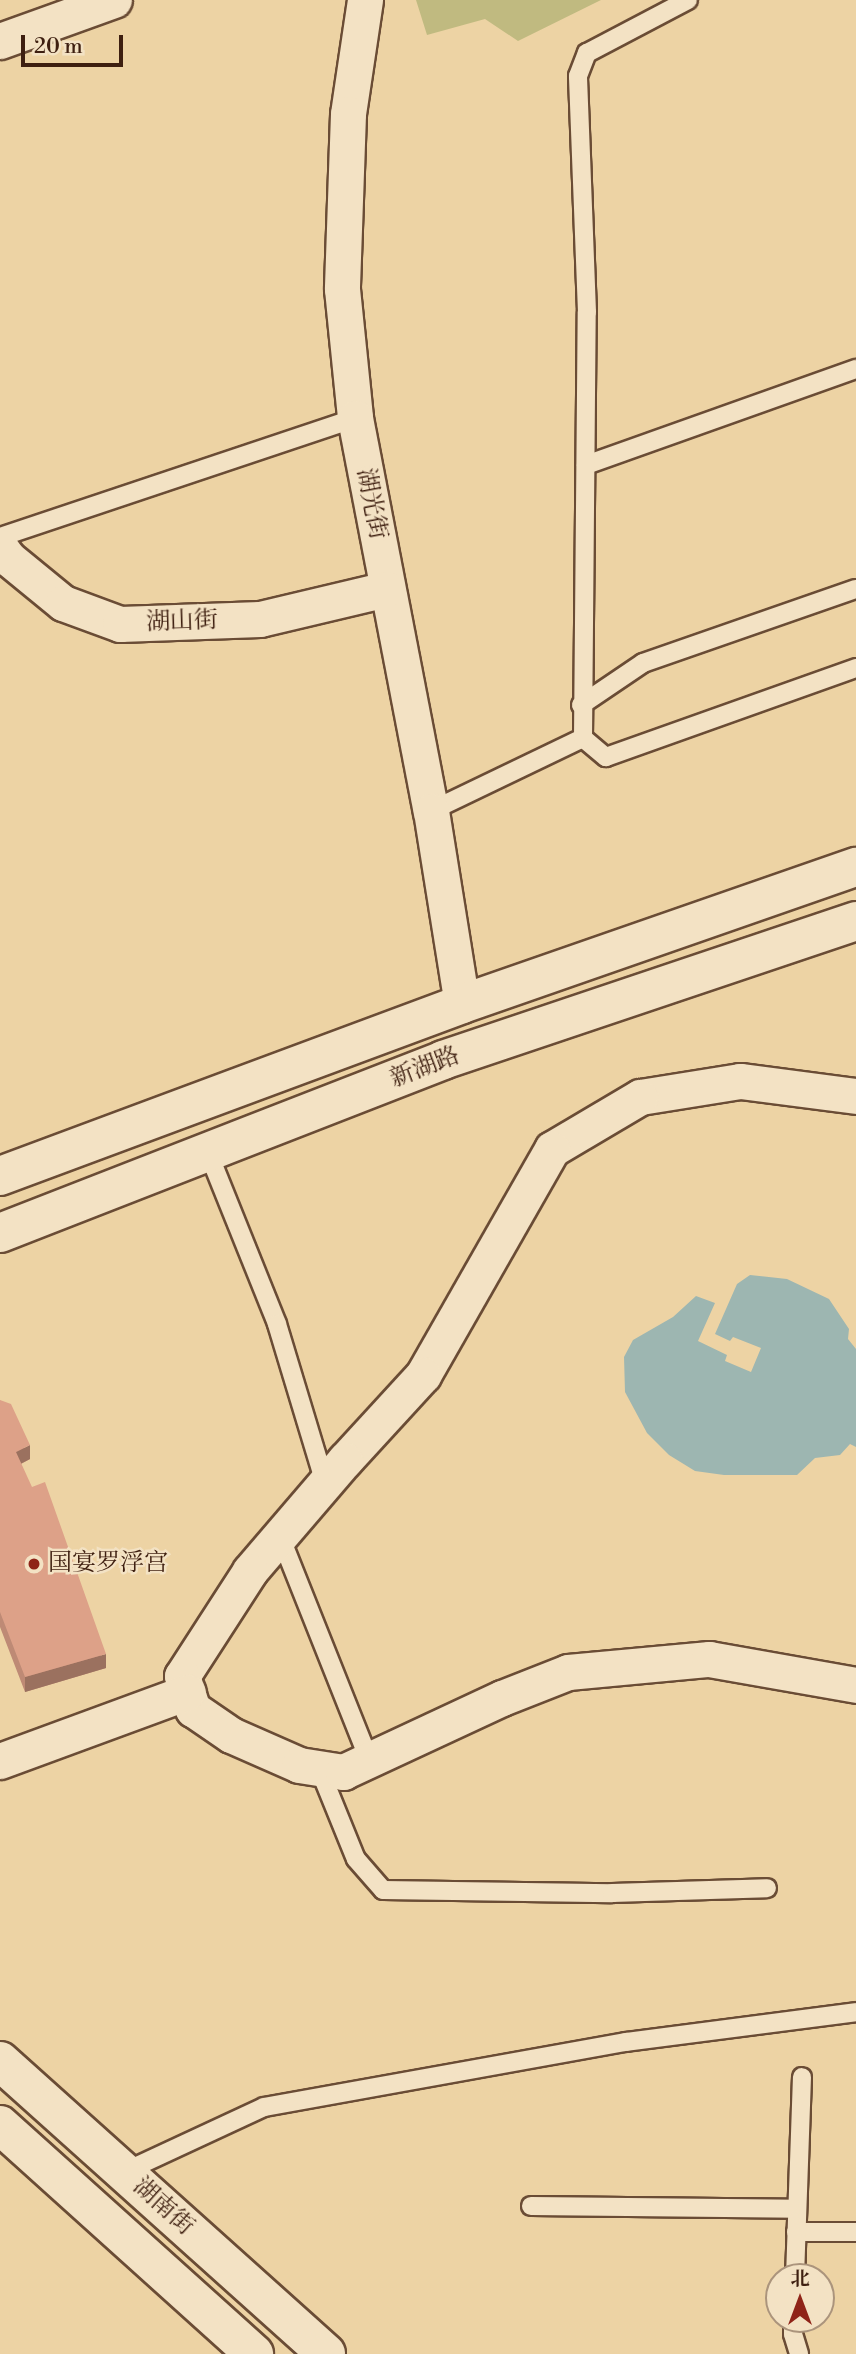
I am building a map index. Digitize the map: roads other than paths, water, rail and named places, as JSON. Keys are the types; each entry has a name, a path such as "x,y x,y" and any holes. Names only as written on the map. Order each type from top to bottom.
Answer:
{"main road":[{"name":"新湖路","path":"0,1176 462,1004 856,867"},
{"name":"新湖路","path":"0,1233 443,1060 856,920"},
{"name":"湖南街","path":"0,2061 326,2354"},
{"name":"湖南街","path":"0,2125 254,2354"}],"street":[{"path":"0,41 114,0"},
{"name":"湖光街","path":"365,0 348,114 342,289 355,418 431,811 462,1004"},
{"name":"湖山街","path":"0,547 8,558 63,603 120,624 260,619 387,589"},
{"path":"856,1096 740,1081 640,1097 552,1149 423,1375 250,1571 182,1676 193,1709 231,1735 299,1765 343,1772 502,1698 568,1672 709,1659 856,1685"},
{"path":"0,1761 188,1692"}],"lane":[{"path":"688,0 587,53 578,76 587,312 583,738 606,757 856,668"},
{"path":"586,465 856,369"},
{"path":"0,537 355,418"},
{"path":"582,705 643,663 856,589"},
{"path":"431,811 583,738"},
{"path":"208,1152 277,1324 326,1483"},
{"path":"280,1536 369,1760"},
{"path":"319,1768 355,1859 383,1890 612,1892 766,1888"},
{"path":"124,2172 264,2106 626,2042 856,2012"},
{"path":"795,2263 802,2077"},
{"path":"531,2206 797,2209"},
{"path":"796,2232 856,2232"},
{"path":"793,2333 799,2354"}],"water":[{"path":"750,1275 787,1279 829,1299 849,1329 848,1339 856,1349 856,1447 850,1444 840,1455 815,1458 797,1475 724,1475 695,1471 669,1455 647,1433 625,1392 624,1357 633,1340 673,1317 696,1296 715,1303 698,1341 727,1355 725,1361 751,1372 761,1348 733,1337 730,1341 715,1334 737,1284"}],"place":[{"name":"国宴罗浮宫","path":"34,1564"}]}
